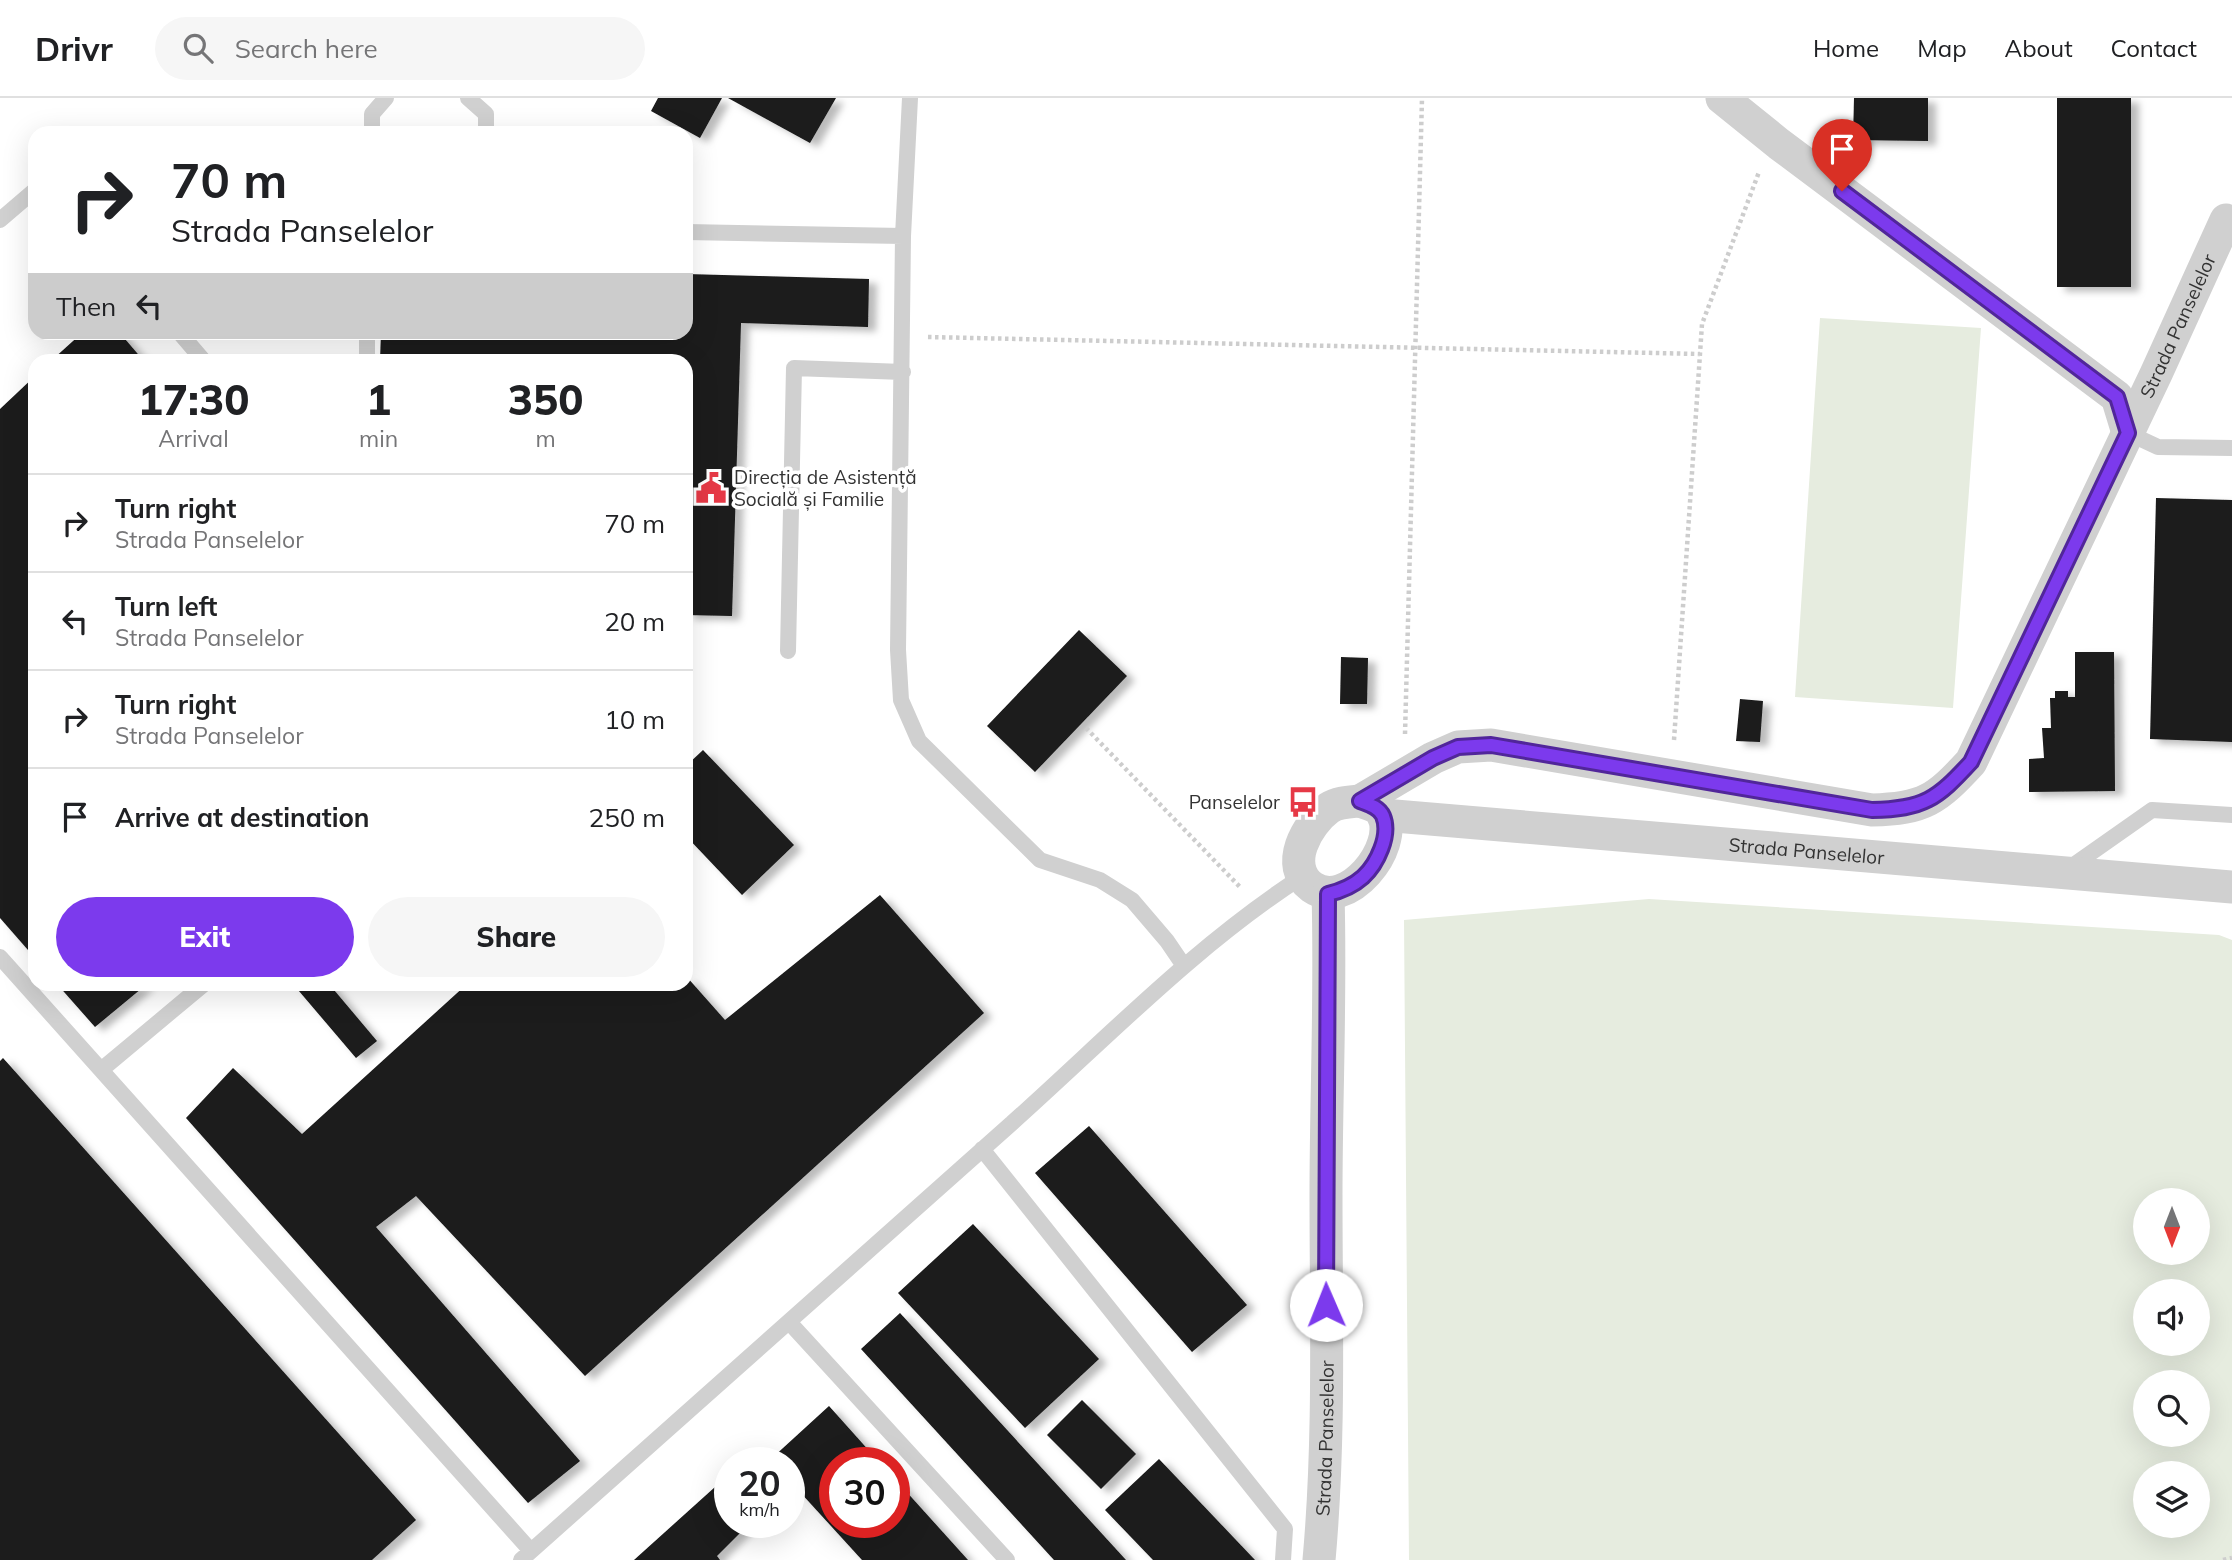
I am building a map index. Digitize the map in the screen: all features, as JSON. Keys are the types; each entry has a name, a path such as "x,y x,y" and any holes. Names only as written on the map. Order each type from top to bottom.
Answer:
{"street":[{"name":"Strada Panselelor","path":"1722,98 1779,144 2117,397 2128,433"},
{"name":"Strada Panselelor","path":"1372,808 1404,775 1433,758 1458,747 1491,745 1872,810 1902,810 1929,801 1949,786 1971,762 2226,220"},
{"name":"Strada Panselelor","path":"1319,1560 1325,1494 1327,1403 1326,1068 1315,885 1299,858 1302,841 1329,808 1344,802 1372,808 2232,887"},
{"path":"1315,885 1349,887 1371,868 1383,842 1372,808"}],"lane":[{"path":"372,126 372,114 386,98"},
{"path":"468,98 486,114 486,126"},
{"path":"910,98 904,236 898,650 901,700 919,741 1040,860 1100,880 1132,900 1167,941 1184,966"},
{"path":"0,219 28,196"},
{"path":"693,232 904,236"},
{"path":"186,340 198,354"},
{"path":"788,651 794,368 903,372"},
{"path":"2128,433 2158,447 2232,448"},
{"path":"2064,872 2152,810 2232,815"},
{"path":"30,991 526,1556 1184,966 1258,905 1315,885"},
{"path":"0,957 28,988"},
{"path":"101,1070 196,991"},
{"path":"982,1149 1285,1529 1283,1560"},
{"path":"789,1322 1007,1560"}],"path":[{"path":"1404,775 1422,98"},
{"path":"1671,775 1702,324 1763,162 1779,144"},
{"path":"903,337 1700,354"},
{"path":"1086,728 1258,905"},
{"path":"2223,1560 2232,1558"}],"shaded area":[{"path":"1820,318 1981,328 1953,708 1795,697"},
{"path":"1649,899 2219,935 2232,940 2232,1560 1409,1560 1404,920"}],"building":[{"path":"658,98 722,98 700,138 693,134 693,126 678,126 651,111"},
{"path":"728,98 836,98 810,143"},
{"path":"1854,98 1928,98 1928,141 1853,140"},
{"path":"2057,98 2131,98 2131,287 2057,287"},
{"name":"Direcția de Asistență Socială și Familie","path":"693,274 869,279 868,327 741,323 732,616 693,615 693,354 380,354 381,340 693,340"},
{"path":"74,340 126,340 138,354 59,354"},
{"path":"28,383 28,950 0,918 0,409"},
{"path":"2156,498 2232,500 2232,742 2150,739"},
{"path":"1079,630 1127,676 1035,772 987,726"},
{"path":"2075,652 2114,652 2115,791 2029,792 2029,759 2044,758 2042,728 2051,728 2050,698 2055,698 2055,691 2068,691 2068,697 2075,697"},
{"path":"1341,657 1368,658 1367,704 1340,704"},
{"path":"1740,699 1763,701 1760,742 1736,741"},
{"path":"703,750 794,845 742,895 693,843 693,759"},
{"path":"880,895 984,1013 585,1376 416,1196 376,1227 580,1461 528,1503 186,1118 233,1068 302,1134 459,991 693,991 693,984 725,1020"},
{"path":"63,991 139,991 95,1027"},
{"path":"299,991 335,991 377,1041 356,1058"},
{"path":"3,1058 416,1520 372,1560 0,1560 0,1061"},
{"path":"1089,1126 1247,1305 1192,1352 1035,1173"},
{"path":"973,1224 1099,1359 1025,1428 898,1293"},
{"path":"900,1313 1126,1560 1054,1560 861,1349"},
{"path":"1082,1400 1136,1454 1101,1489 1047,1435"},
{"path":"829,1406 866,1447 819,1447 819,1513 805,1498 805,1447 784,1447"},
{"path":"1159,1459 1255,1560 1153,1560 1105,1510"},
{"path":"714,1488 714,1538 735,1538 717,1556 720,1560 634,1560"},
{"path":"910,1496 968,1560 862,1560 842,1538 910,1538"}],"place":[{"name":"Direcția de Asistență Socială și Familie","path":"711,488"},
{"name":"Panselelor","path":"1303,802"}],"route":[{"path":"1326,1305 1328,894 1349,887 1371,868 1383,842 1385,828 1383,815 1374,806 1360,801 1433,758 1458,747 1491,745 1872,810 1902,810 1929,801 1949,786 1971,762 2128,433 2117,397 1842,191"}]}
